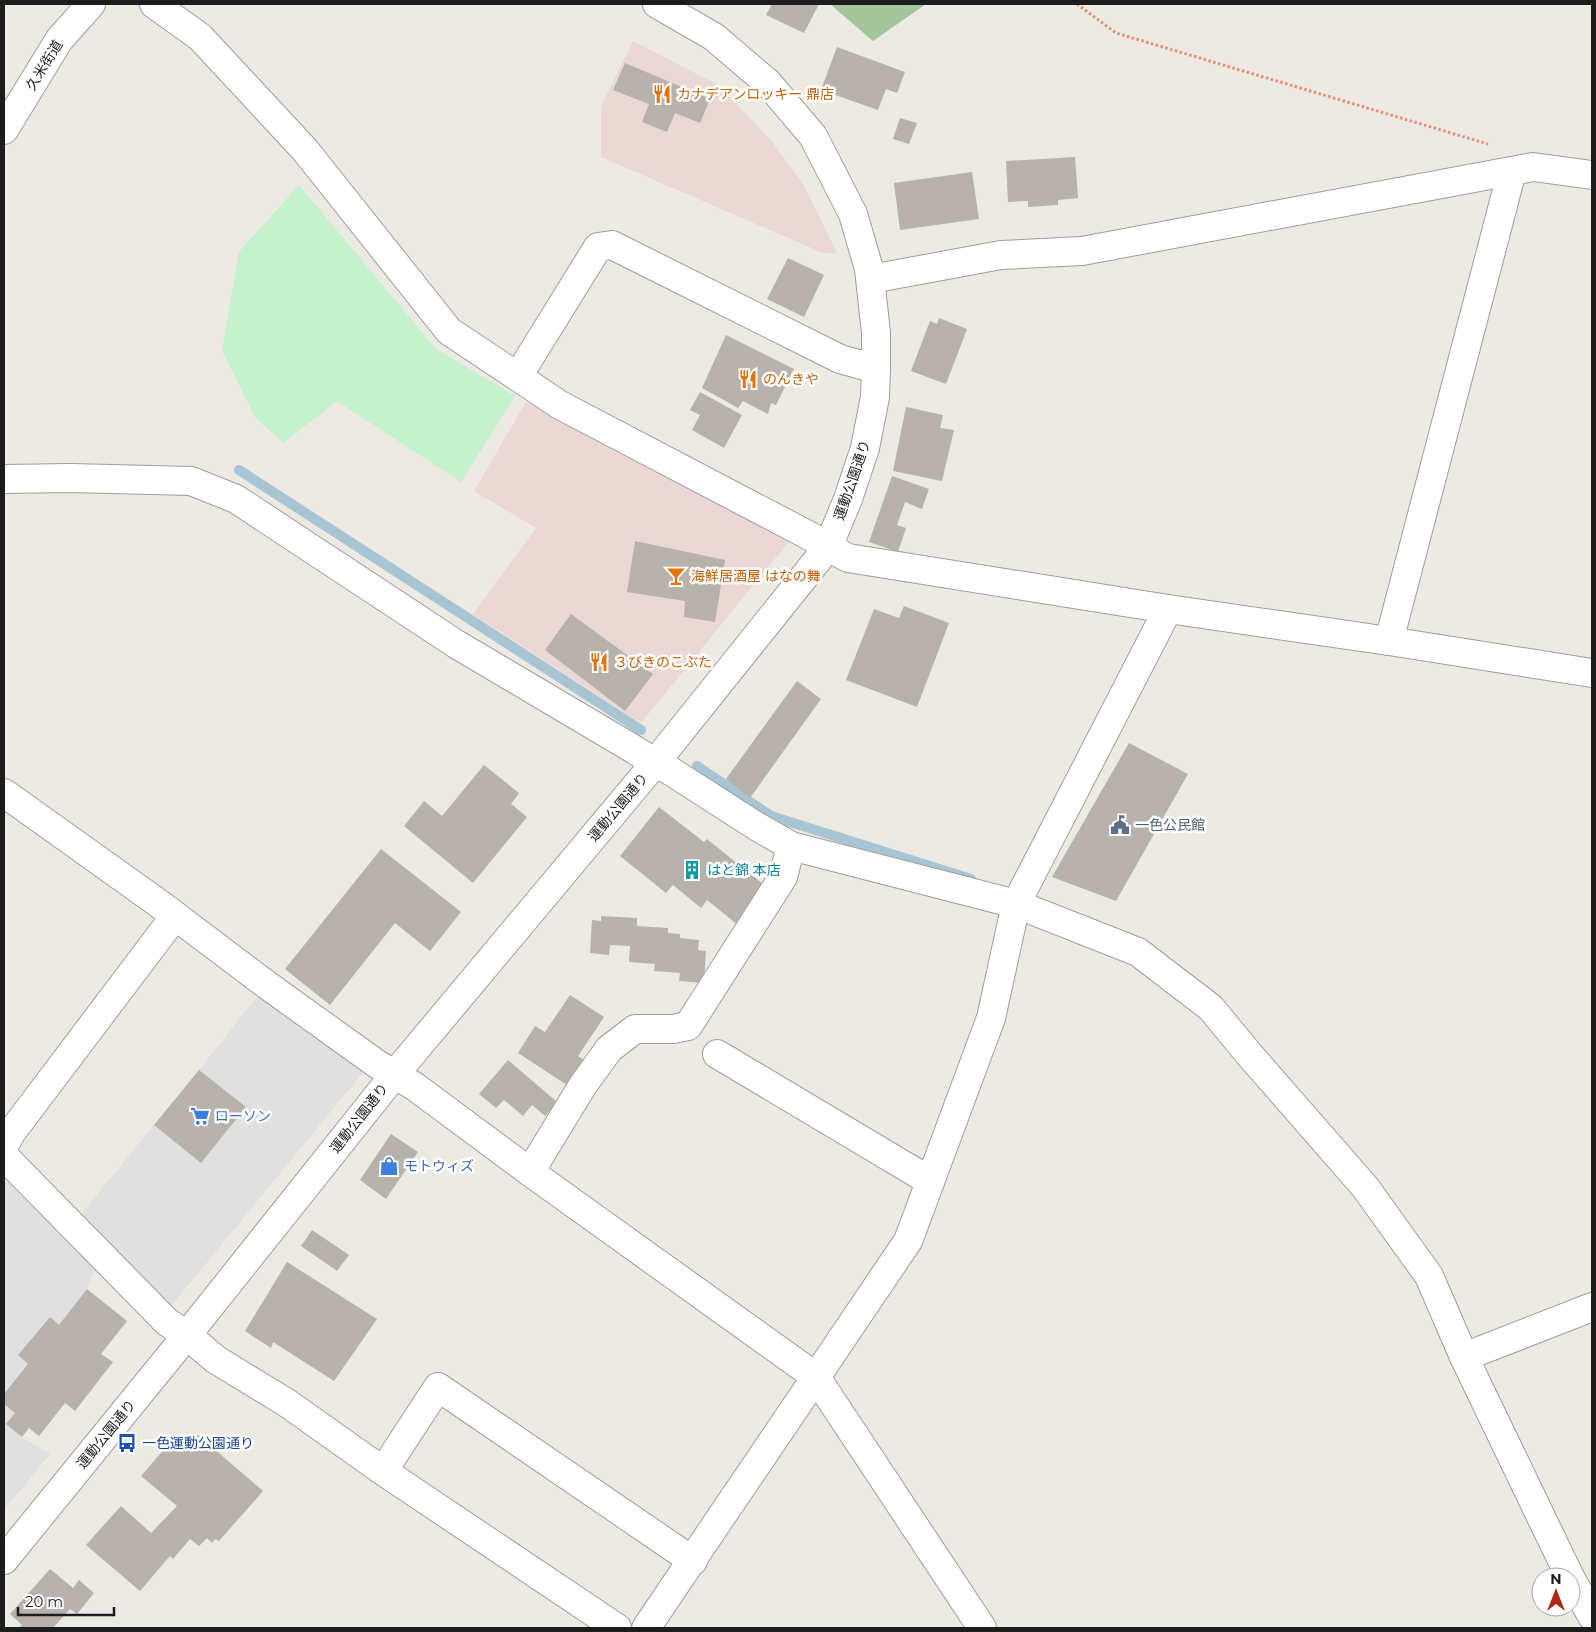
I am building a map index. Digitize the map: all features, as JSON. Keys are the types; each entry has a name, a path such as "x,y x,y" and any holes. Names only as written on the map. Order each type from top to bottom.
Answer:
{"street":[{"name":"久米街道","path":"4,130 59,40 91,4"},
{"path":"154,4 200,37 305,150 450,331 560,405 848,558 1168,609 1592,673"},
{"name":"運動公園通り","path":"4,1560 187,1335 395,1074 655,763 828,547 848,498 865,448 875,397 876,333 870,269 853,214 813,136 768,83 714,37 656,4"},
{"path":"871,278 1001,255 1082,251 1533,167 1592,176"},
{"path":"1390,641 1512,171"},
{"path":"518,376 598,246 612,246 840,359 876,369"},
{"path":"4,479 70,478 191,481 236,499 456,644 655,763 670,770 756,826 791,846 1016,904 1138,952 1211,1008 1365,1187 1429,1276 1464,1357 1566,1567"},
{"path":"646,1628 908,1241 991,1018 1016,904 1168,609"},
{"path":"4,793 175,916 266,985 377,1064 414,1086 530,1172 816,1377 982,1628"},
{"path":"530,1172 583,1085 609,1049 635,1029 672,1029 688,1026 783,876 791,846"},
{"path":"4,1146 11,1133 175,916"},
{"path":"717,1054 930,1181"},
{"path":"4,1156 166,1322 187,1335 215,1359 288,1403 383,1471 617,1628"},
{"path":"1464,1357 1592,1306"},
{"path":"383,1471 438,1387 693,1561"},
{"path":"1581,1596 1592,1616"}],"path":[{"path":"1077,4 1116,33 1505,149 1512,171"}],"shaded area":[{"path":"633,41 718,85 770,139 803,184 837,253 823,253 601,157 601,107"},
{"path":"526,402 790,540 641,723 473,614 536,528 474,491"},
{"path":"260,993 365,1070 167,1311 73,1224 154,1125 201,1162 199,1070"},
{"path":"4,1177 96,1267 87,1289 59,1325 49,1317 18,1355 28,1364 4,1394"},
{"path":"4,1404 15,1413 7,1424 22,1437 50,1454 4,1510"}],"green space":[{"path":"830,4 926,4 873,41"},
{"path":"299,185 435,348 515,396 461,482 337,401 283,443 255,417 222,350 239,252"}],"building":[{"path":"772,4 819,4 804,33 766,15"},
{"path":"837,47 905,72 897,93 886,89 878,110 821,90"},
{"name":"カナデアンロッキー 鼎店","path":"625,63 710,99 700,123 675,113 667,132 642,122 649,104 613,90"},
{"path":"900,118 917,123 909,144 893,139"},
{"path":"1075,157 1078,198 1058,200 1058,205 1028,207 1028,201 1008,202 1006,161"},
{"path":"972,172 979,219 900,230 894,183"},
{"path":"788,258 824,275 804,317 767,299"},
{"path":"939,318 967,329 946,384 911,371 930,321 937,324"},
{"name":"のんきや","path":"726,335 794,369 776,405 771,403 768,414 743,401 738,408 702,388"},
{"path":"700,392 742,415 724,448 692,430 700,415 690,410"},
{"path":"906,407 943,415 940,428 954,430 942,481 893,471"},
{"path":"892,476 929,489 922,509 905,502 897,525 906,528 898,552 869,542"},
{"name":"海鮮居酒屋 はなの舞","path":"635,541 725,560 715,622 684,617 685,601 627,592"},
{"path":"904,606 949,623 917,707 846,680 874,609 899,618"},
{"name":"３びきのこぶた","path":"571,614 653,674 625,711 545,650"},
{"path":"797,681 821,699 750,798 726,779"},
{"name":"一色公民館","path":"1129,743 1188,774 1116,901 1052,877"},
{"path":"484,765 519,793 511,804 527,817 473,883 404,826 424,801 442,816"},
{"name":"はと錦 本店","path":"659,807 704,842 707,839 768,888 738,925 707,900 701,908 673,885 666,893 620,856"},
{"path":"381,849 461,912 430,951 395,923 330,1005 285,969"},
{"path":"601,916 637,918 637,926 668,928 668,933 680,934 680,938 699,940 698,950 706,951 704,983 679,981 680,973 654,971 655,964 629,962 630,946 610,945 609,955 590,953 592,920 601,921"},
{"path":"570,995 604,1017 578,1056 584,1060 567,1085 518,1053 535,1026 545,1032"},
{"path":"508,1060 557,1102 545,1116 532,1105 523,1116 504,1100 496,1108 479,1094"},
{"name":"ローソン","path":"199,1070 246,1107 201,1163 154,1125"},
{"name":"モトウィズ","path":"391,1134 418,1152 386,1199 360,1180"},
{"path":"312,1230 349,1255 337,1271 301,1246"},
{"path":"287,1262 377,1319 334,1381 273,1342 271,1348 245,1331"},
{"path":"87,1289 127,1321 101,1354 113,1362 75,1411 65,1403 39,1436 29,1428 22,1437 6,1424 15,1413 4,1404 4,1394 28,1364 18,1355 50,1317 59,1325"},
{"path":"198,1435 263,1491 219,1541 215,1539 212,1543 207,1538 199,1546 190,1539 173,1559 170,1556 140,1591 86,1545 121,1506 151,1533 177,1506 141,1476 173,1439 178,1445 182,1441 186,1447"},
{"path":"50,1569 73,1588 79,1580 94,1593 77,1614 70,1609 53,1628 18,1628 22,1625 10,1614"}],"waterway":[{"path":"239,470 641,730"},
{"path":"697,766 771,816 971,879"}],"place":[{"name":"カナデアンロッキー 鼎店","path":"662,94"},
{"name":"のんきや","path":"748,379"},
{"name":"海鮮居酒屋 はなの舞","path":"676,576"},
{"name":"３びきのこぶた","path":"599,662"},
{"name":"一色公民館","path":"1120,825"},
{"name":"はと錦 本店","path":"692,870"},
{"name":"ローソン","path":"200,1116"},
{"name":"モトウィズ","path":"389,1166"},
{"name":"一色運動公園通り","path":"127,1443"}]}
